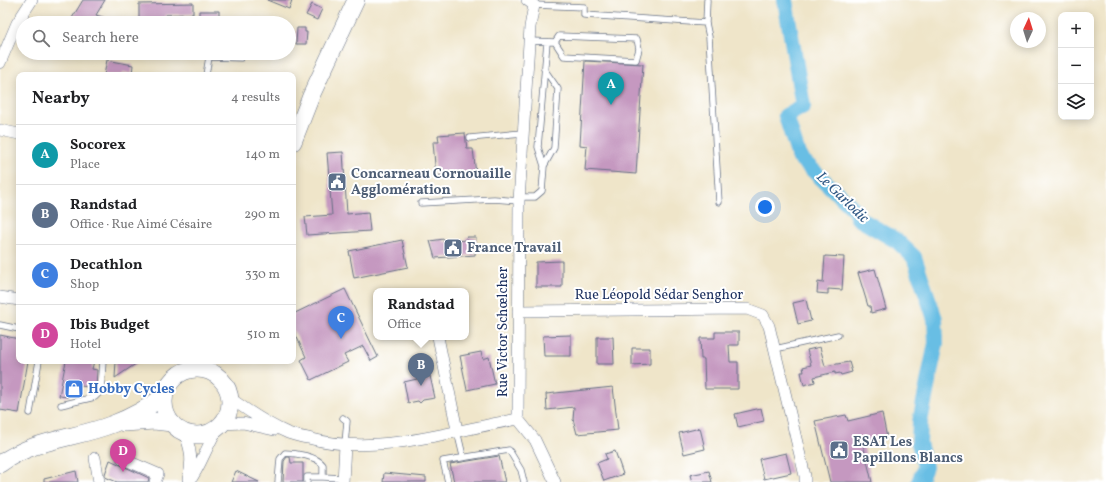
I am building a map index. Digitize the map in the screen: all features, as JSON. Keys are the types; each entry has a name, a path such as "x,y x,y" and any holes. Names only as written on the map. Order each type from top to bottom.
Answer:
{"main road":[{"path":"296,134 311,96 353,7"},
{"path":"113,424 154,421 177,427 197,435 204,434 220,426 227,416 230,398 223,381 222,364"},
{"path":"177,427 164,406 164,396 174,377 197,365 210,371 223,381"},
{"path":"0,464 34,445 113,424 150,407 164,396"}],"street":[{"path":"22,16 32,0"},
{"path":"353,7 363,0"},
{"name":"Rue Victor Schœlcher","path":"518,419 519,199 522,133 530,41 530,2"},
{"path":"0,63 16,25"},
{"path":"0,130 16,133"},
{"path":"0,297 16,300"},
{"name":"Rue Léopold Sédar Senghor","path":"518,311 747,309 763,315 767,320 775,349 805,476 805,482"},
{"path":"439,340 457,430"},
{"path":"230,398 247,410 288,433"},
{"path":"188,482 197,471 207,445 220,426 243,423 320,442 345,445 387,444 518,419 535,440 555,482"},
{"path":"177,427 190,448 191,464 188,482"},
{"path":"343,480 345,445"},
{"path":"95,458 99,482"},
{"path":"123,459 158,474 155,482"}],"lane":[{"path":"707,0 706,23 710,37 719,202"},
{"path":"530,2 584,7 584,14 706,23"},
{"path":"559,36 637,39 639,49 636,60 564,56 555,42 559,36"},
{"path":"530,41 555,42"},
{"path":"421,203 519,199 535,197 542,191 544,166 538,147 547,42"},
{"path":"206,72 208,60"},
{"path":"544,69 558,89 554,148 544,166"},
{"path":"470,138 522,133"},
{"path":"0,325 16,328"},
{"path":"775,349 838,335"},
{"path":"30,413 38,364"},
{"path":"61,406 95,397 101,391 103,364"},
{"path":"343,418 347,421 345,445"},
{"path":"457,430 463,456"},
{"path":"448,482 443,461 463,456 509,450 521,470 524,482"},
{"path":"278,482 280,459 285,453 317,459 323,465 323,477"},
{"path":"307,482 307,477 323,477 343,480"}],"building":[{"path":"83,0 105,0 96,15 99,16 73,16"},
{"path":"267,0 292,0 289,9"},
{"path":"193,3 193,14 139,16 139,4"},
{"path":"312,4 322,9 317,20 306,15"},
{"path":"199,11 219,11 219,16 199,16"},
{"path":"297,28 305,28 305,32 307,32 306,44 296,44"},
{"path":"107,60 133,65 132,72 105,72"},
{"path":"585,61 643,64 636,174 585,170 587,146 580,145"},
{"path":"465,133 467,149 473,149 476,174 463,172 436,176 433,142 439,142 438,135"},
{"name":"Concarneau Cornouaille Agglomération","path":"343,152 347,214 368,212 370,231 307,235 305,217 332,215 327,153"},
{"path":"466,237 476,237 475,255 435,258 430,241 444,239 444,242 467,240"},
{"path":"402,240 408,267 354,278 349,251"},
{"path":"825,256 844,257 842,290 828,289 828,294 817,293 818,282 823,283"},
{"path":"562,261 562,287 536,287 536,262"},
{"path":"875,269 886,309 871,313 870,306 868,306 858,273"},
{"path":"345,289 378,357 371,361 363,346 344,355 348,362 311,380 301,360 306,357 296,335 296,313"},
{"path":"806,300 811,321 798,324 793,303"},
{"path":"715,332 739,332 739,345 729,345 730,362 738,362 738,389 705,389 704,359 701,359 700,338 715,338"},
{"path":"0,335 16,338 16,364 27,364 19,413 0,410"},
{"path":"571,335 571,356 544,356 543,336"},
{"path":"597,337 613,337 614,364 597,364"},
{"path":"820,347 825,366 849,362 852,372 841,375 840,373 835,374 835,372 814,377 815,382 804,385 801,372 804,372 803,367 811,365 807,350"},
{"path":"632,348 650,348 650,364 632,365"},
{"path":"481,352 483,359 489,357 495,384 467,390 460,356"},
{"path":"65,364 93,364 92,369 97,370 96,388 91,390 87,387 76,385 69,390 68,397 59,396"},
{"path":"116,364 136,364 115,378"},
{"path":"430,376 435,398 423,400 420,403 418,401 408,403 404,382"},
{"path":"613,387 618,430 577,434 573,419 574,407 547,410 546,394"},
{"path":"761,408 764,421 738,427 735,414"},
{"name":"ESAT Les Papillons Blancs","path":"882,413 887,438 863,444 872,482 830,482 815,421 846,415 848,421"},
{"path":"700,428 705,449 684,454 679,433"},
{"path":"615,451 623,474 604,481 597,463 607,459 605,454"},
{"path":"786,453 791,473 764,479 759,459"},
{"path":"499,456 505,482 454,482 450,464"},
{"path":"287,457 290,457 291,463 303,463 303,482 283,482 284,461"},
{"path":"110,460 149,478 148,482 117,482 105,477"},
{"path":"76,471 78,482 44,482 44,479"},
{"path":"236,471 259,482 231,482"},
{"path":"709,471 712,482 692,482 690,475"},
{"path":"384,473 426,477 426,482 383,482"}],"waterway":[{"name":"Le Garlodic","path":"785,0 803,106 786,116 799,157 854,209 858,218 897,241 914,257 935,319 936,343 920,422 919,443 925,467 919,482"}],"place":[{"name":"Socorex","path":"611,105"},
{"name":"Concarneau Cornouaille Agglomération","path":"337,182"},
{"name":"France Travail","path":"453,248"},
{"name":"Decathlon","path":"341,339"},
{"name":"Randstad","path":"421,386"},
{"name":"Hobby Cycles","path":"74,389"},
{"name":"ESAT Les Papillons Blancs","path":"839,450"},
{"name":"Ibis Budget","path":"123,472"}]}
